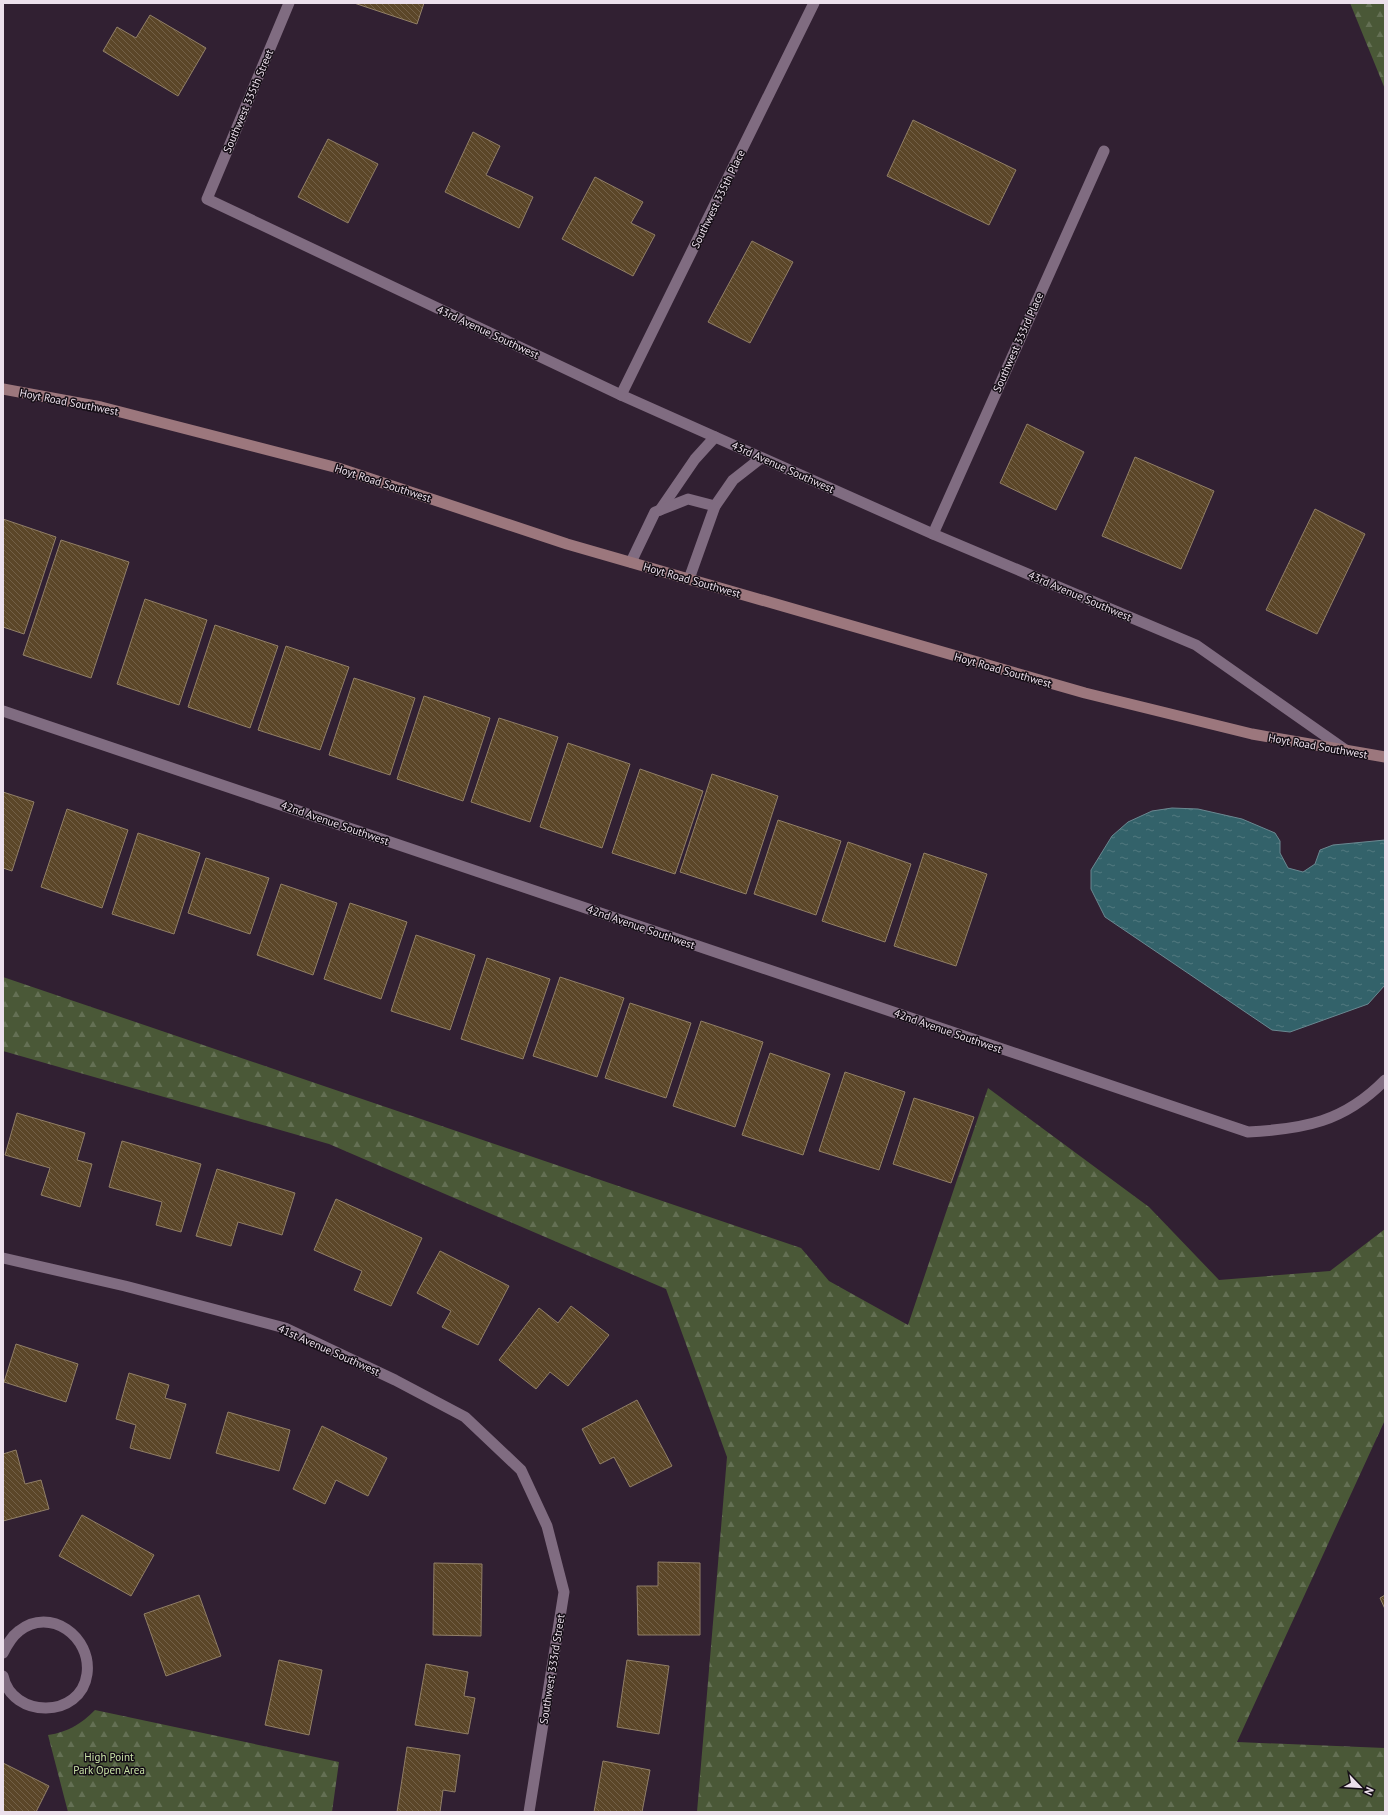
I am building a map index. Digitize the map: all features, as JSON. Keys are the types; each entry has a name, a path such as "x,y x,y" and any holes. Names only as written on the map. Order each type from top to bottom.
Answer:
{"main road":[{"name":"Hoyt Road Southwest","path":"3,389 101,408 338,468 567,544 1085,693 1252,734 1348,752 1385,757"}],"street":[{"name":"Southwest 335th Street","path":"207,199 289,3"},
{"name":"Southwest 335th Place","path":"621,395 814,3"},
{"name":"Southwest 333rd Place","path":"933,534 1104,151"},
{"name":"43rd Avenue Southwest","path":"207,199 621,395 933,534 1196,645 1348,752"},
{"path":"660,510 695,459 715,437"},
{"path":"689,579 716,506 733,480 761,458"},
{"path":"631,562 655,512 688,499 716,506"},
{"name":"42nd Avenue Southwest","path":"3,711 1248,1132 1282,1130 1317,1123 1348,1111 1375,1090 1385,1080"},
{"name":"41st Avenue Southwest","path":"3,1258 125,1286 285,1328 395,1380 465,1416 521,1470 547,1526"},
{"name":"Southwest 333rd Street","path":"529,1812 564,1592 547,1526"},
{"path":"3,1653 6,1640 32,1624 47,1622 62,1626 74,1634 83,1646 87,1660 87,1676 81,1689 72,1699 60,1706 47,1709 33,1707 21,1702 11,1692 3,1676"}],"green space":[{"path":"1350,3 1385,3 1385,89"},
{"path":"3,977 801,1248 829,1281 908,1325 988,1088 1149,1207 1219,1280 1330,1271 1385,1229 1385,1420 1237,1742 1385,1748 1385,1812 697,1812 727,1457 666,1289 329,1144 3,1051"},
{"name":"High Point Park Open Area","path":"95,1710 339,1762 332,1812 68,1812 48,1735 62,1732 74,1727"}],"water":[{"path":"1172,808 1198,809 1242,819 1275,833 1280,841 1280,853 1288,868 1303,872 1315,864 1320,850 1333,845 1385,840 1385,985 1368,1004 1290,1032 1272,1030 1105,917 1091,889 1091,870 1112,836 1128,822 1152,811"}],"building":[{"path":"354,3 424,3 417,24"},
{"path":"150,15 206,48 178,96 103,51 117,27 136,38"},
{"path":"913,120 1016,170 989,225 887,176"},
{"path":"473,132 500,146 486,175 533,197 519,228 445,192"},
{"path":"328,139 378,164 348,223 298,197"},
{"path":"595,177 643,202 631,223 655,235 633,276 562,239"},
{"path":"752,241 793,262 750,343 708,322"},
{"path":"1027,424 1084,452 1056,510 1000,483"},
{"path":"1135,457 1214,491 1181,569 1102,536"},
{"path":"1315,509 1365,534 1317,634 1266,610"},
{"path":"3,519 56,537 24,634 3,627"},
{"path":"61,540 129,562 91,678 23,655"},
{"path":"145,599 207,620 179,705 117,684"},
{"path":"215,625 278,646 250,728 188,707"},
{"path":"286,646 349,667 320,750 258,730"},
{"path":"354,678 415,698 390,775 329,755"},
{"path":"424,696 490,718 463,801 397,779"},
{"path":"499,718 558,737 530,822 471,802"},
{"path":"568,743 630,764 602,848 540,827"},
{"path":"640,769 703,791 675,874 612,853"},
{"path":"712,774 778,796 746,894 680,872"},
{"path":"3,792 34,802 12,871 3,868"},
{"path":"67,809 128,830 102,908 41,887"},
{"path":"778,820 841,841 816,915 754,894"},
{"path":"138,833 200,853 174,934 112,914"},
{"path":"848,842 911,864 885,942 822,921"},
{"path":"924,853 987,874 956,966 894,946"},
{"path":"206,858 269,878 250,934 188,913"},
{"path":"281,884 337,903 313,975 257,955"},
{"path":"350,903 407,922 381,999 324,979"},
{"path":"416,935 475,955 450,1030 391,1011"},
{"path":"487,958 550,979 523,1059 461,1039"},
{"path":"560,977 624,998 597,1077 533,1056"},
{"path":"630,1003 691,1023 666,1098 605,1078"},
{"path":"701,1021 763,1042 735,1127 673,1106"},
{"path":"770,1053 830,1074 803,1155 742,1135"},
{"path":"845,1072 905,1092 879,1170 819,1151"},
{"path":"914,1098 974,1117 951,1183 893,1164"},
{"path":"17,1113 85,1133 77,1160 92,1164 80,1207 41,1195 50,1168 5,1155"},
{"path":"122,1141 201,1164 181,1232 156,1225 162,1202 109,1187"},
{"path":"217,1169 295,1193 282,1235 238,1222 231,1246 196,1236"},
{"path":"336,1199 422,1238 391,1306 354,1290 362,1271 314,1250"},
{"path":"440,1251 509,1286 478,1345 442,1327 451,1311 417,1293"},
{"path":"571,1306 609,1335 568,1386 550,1372 536,1389 499,1360 539,1308 558,1323"},
{"path":"16,1344 78,1364 66,1402 4,1382"},
{"path":"129,1373 169,1385 165,1398 186,1404 170,1459 130,1448 136,1425 116,1419"},
{"path":"637,1400 672,1466 630,1487 614,1457 600,1464 582,1429"},
{"path":"228,1412 290,1430 279,1471 216,1453"},
{"path":"322,1426 387,1458 368,1496 336,1480 325,1504 293,1489"},
{"path":"16,1450 25,1484 41,1480 49,1509 3,1521 3,1454"},
{"path":"82,1515 154,1555 131,1596 59,1556"},
{"path":"658,1562 700,1563 700,1635 638,1635 637,1586 658,1586"},
{"path":"434,1563 482,1564 481,1636 433,1635"},
{"path":"199,1595 221,1656 166,1676 144,1614"},
{"path":"1385,1595 1385,1609 1380,1598"},
{"path":"279,1660 322,1670 309,1735 265,1725"},
{"path":"627,1660 669,1666 659,1734 617,1727"},
{"path":"426,1664 468,1672 464,1696 475,1698 468,1734 415,1725"},
{"path":"407,1747 460,1755 455,1792 443,1790 440,1812 397,1812"},
{"path":"603,1761 650,1770 642,1812 594,1812"},
{"path":"3,1763 49,1786 36,1812 3,1812"}]}
